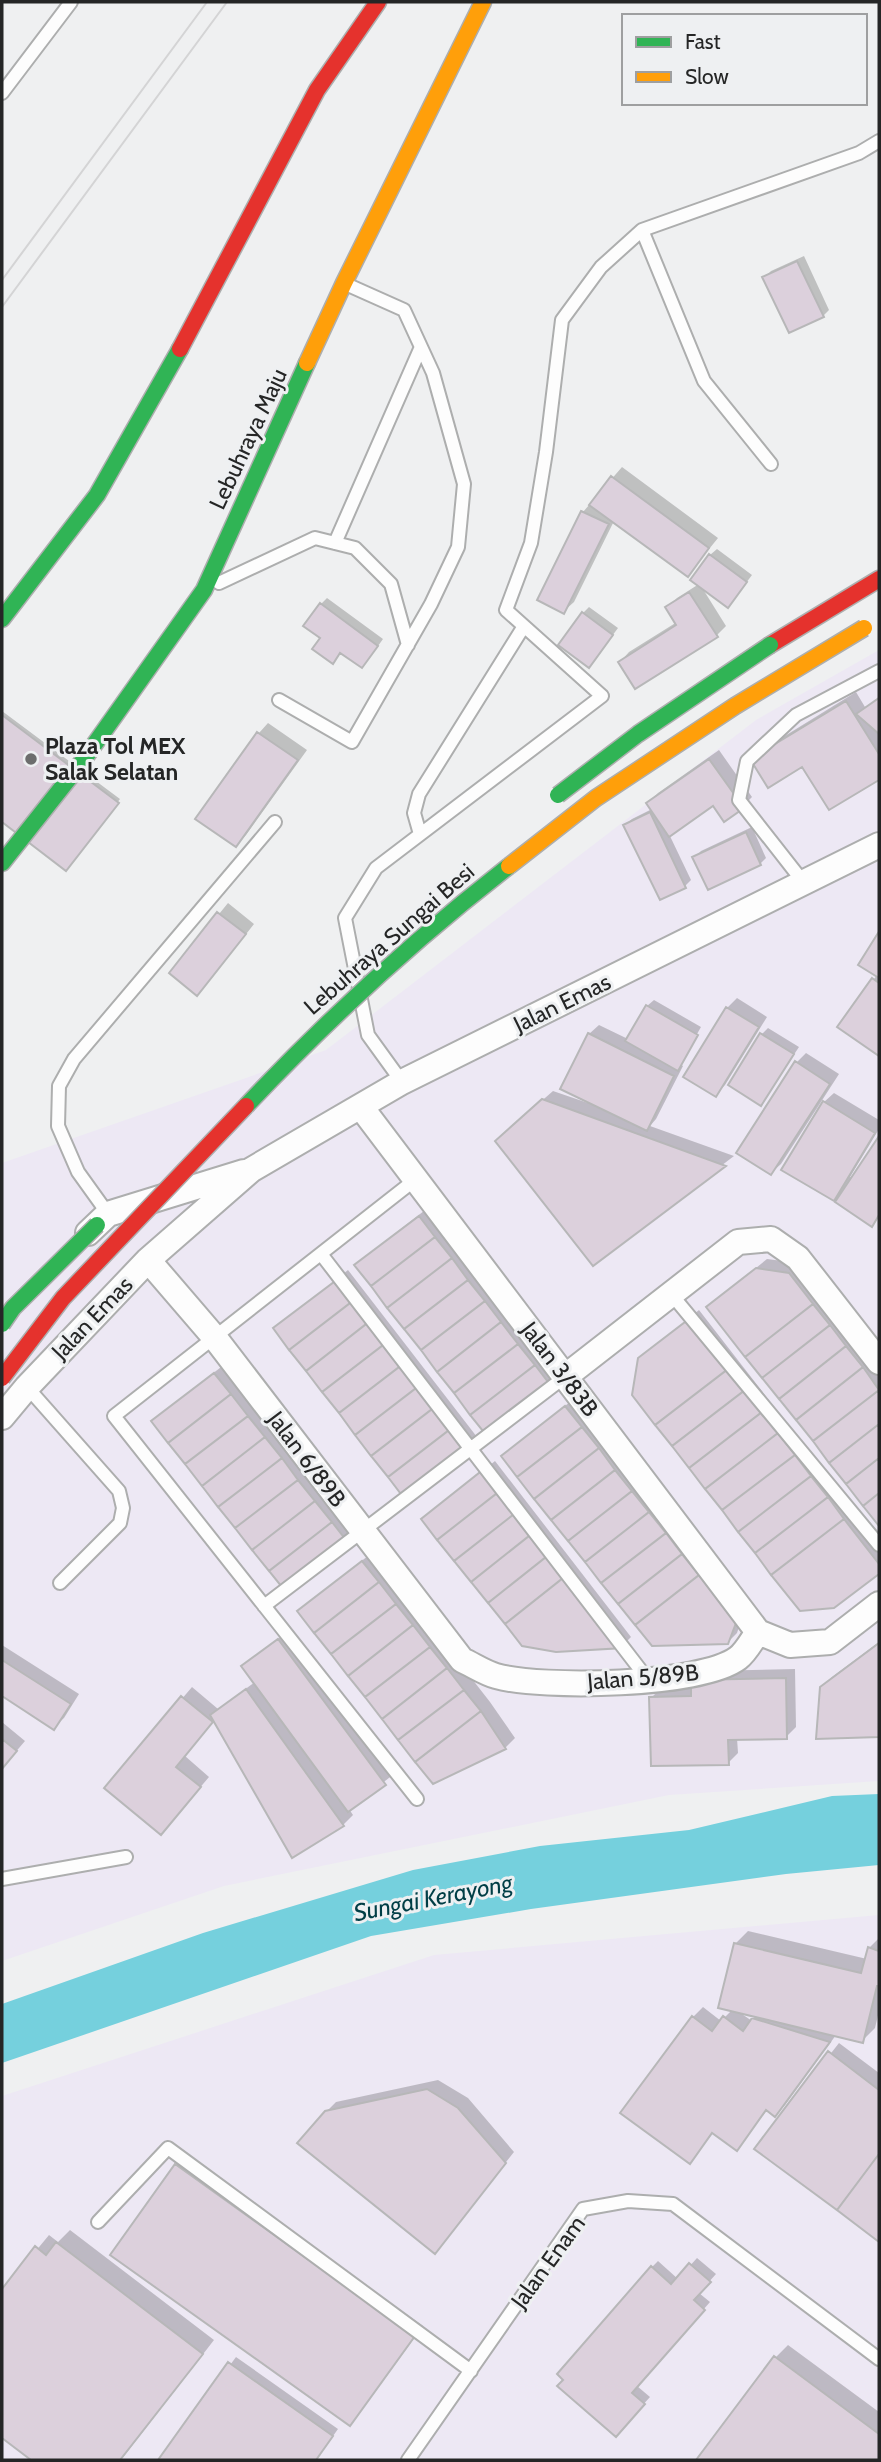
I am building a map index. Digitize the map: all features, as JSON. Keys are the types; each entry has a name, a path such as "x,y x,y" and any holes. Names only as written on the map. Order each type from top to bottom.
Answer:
{"highway":[{"path":"2,618 97,495 173,362 317,90 378,2"},
{"name":"Lebuhraya Maju","path":"2,863 82,762 204,590 344,283 483,2"},
{"path":"543,807 638,734 770,645 879,579"},
{"name":"Lebuhraya Sungai Besi","path":"2,1378 63,1298 300,1049 377,975 470,895 596,798 735,706 879,619"},
{"name":"Lebuhraya Sungai Besi","path":"343,983 372,955"},
{"path":"2,1324 13,1308 130,1193"}],"street":[{"name":"Jalan Emas","path":"2,1417 140,1251 251,1170 402,1082 879,845"},
{"name":"Jalan 3/83B","path":"361,1107 758,1632"},
{"name":"Jalan Emas","path":"2,1317 107,1214 251,1170"},
{"path":"566,1376 738,1242 771,1239 798,1258 879,1362"},
{"name":"Jalan 6/89B","path":"140,1251 215,1338 462,1660"},
{"path":"758,1632 790,1645 830,1642 879,1604"},
{"name":"Jalan 5/89B","path":"462,1660 496,1676 541,1682 649,1681 710,1672 740,1657 758,1632"}],"lane":[{"path":"2,93 71,2"},
{"path":"402,1082 368,1035 345,918 376,868 602,696 506,610 531,543 546,452 562,320 601,267 642,230 859,153 879,142"},
{"path":"642,230 704,381 771,464"},
{"path":"279,700 352,742 432,604 458,547 464,484 433,373 404,310 344,283"},
{"path":"335,543 421,347"},
{"path":"204,590 315,538 355,548 391,584 408,646"},
{"path":"420,834 414,813 419,794 524,626"},
{"path":"804,883 739,800 747,761 796,715 879,671"},
{"path":"140,1251 107,1214 78,1171 58,1126 60,1086 74,1059 275,822"},
{"path":"416,1179 114,1416 417,1799"},
{"path":"321,1254 649,1681"},
{"path":"672,1295 879,1545"},
{"path":"264,1606 566,1376"},
{"path":"27,1387 119,1491 123,1508 120,1523 60,1583"},
{"path":"2,1879 126,1857"},
{"path":"98,2222 168,2148 471,2371"},
{"name":"Jalan Enam","path":"408,2460 583,2209 628,2201 673,2204 879,2359"}],"shaded area":[{"path":"879,650 879,1781 669,1795 224,1886 2,1961 2,1163 326,1050 756,720"},
{"path":"879,1915 879,2460 2,2460 2,2096 434,1955"}],"water":[{"name":"Sungai Kerayong","path":"879,1794 879,1865 786,1874 531,1909 371,1936 2,2063 2,2004 203,1933 413,1870 540,1846 689,1830 832,1796"}],"building":[{"path":"797,261 824,317 789,333 762,277"},
{"path":"611,476 709,548 688,577 589,505"},
{"path":"581,511 609,524 564,614 537,600"},
{"path":"709,554 747,582 728,608 690,580"},
{"path":"689,592 718,637 635,689 618,662 676,625 665,607"},
{"path":"320,603 378,646 362,668 340,653 333,664 312,649 320,638 303,626"},
{"path":"582,612 613,635 589,668 558,645"},
{"path":"879,698 879,734 856,714"},
{"path":"846,701 879,754 879,780 829,810 802,767 768,788 750,759"},
{"name":"Plaza Tol MEX Salak Selatan","path":"2,715 119,803 66,871 2,822"},
{"path":"257,732 298,760 236,847 195,819"},
{"path":"709,759 744,808 724,822 713,806 669,837 646,803"},
{"path":"650,812 686,888 660,900 623,825"},
{"path":"746,832 761,865 708,890 692,857"},
{"path":"217,912 246,934 197,996 169,973"},
{"path":"879,934 879,978 858,965"},
{"path":"872,978 879,983 879,1056 837,1027"},
{"path":"646,1005 698,1035 678,1071 625,1041"},
{"path":"726,1007 759,1027 716,1097 683,1077"},
{"path":"588,1033 674,1076 647,1131 560,1089"},
{"path":"760,1033 794,1054 761,1106 728,1085"},
{"path":"795,1061 830,1084 771,1175 736,1153"},
{"path":"542,1099 726,1166 593,1266 495,1141"},
{"path":"823,1101 875,1133 834,1201 781,1170"},
{"path":"879,1136 879,1215 872,1227 835,1202"},
{"path":"419,1216 435,1237 371,1286 354,1265"},
{"path":"435,1237 452,1258 387,1308 371,1286"},
{"path":"452,1258 468,1280 404,1329 387,1308"},
{"path":"756,1268 789,1273 813,1304 745,1357 706,1307"},
{"path":"338,1279 354,1300 289,1350 273,1328"},
{"path":"468,1280 485,1301 421,1350 404,1329"},
{"path":"354,1300 370,1321 306,1371 289,1350"},
{"path":"485,1301 501,1322 437,1372 421,1350"},
{"path":"813,1304 830,1325 762,1378 745,1357"},
{"path":"689,1319 728,1369 655,1425 632,1395 638,1358"},
{"path":"370,1321 387,1342 322,1392 306,1371"},
{"path":"501,1322 518,1344 454,1393 437,1372"},
{"path":"830,1325 846,1346 779,1399 762,1378"},
{"path":"387,1342 403,1364 339,1413 322,1392"},
{"path":"518,1344 535,1365 470,1415 454,1393"},
{"path":"846,1346 863,1367 796,1420 779,1399"},
{"path":"403,1364 420,1385 355,1435 339,1413"},
{"path":"535,1365 551,1386 487,1436 470,1415"},
{"path":"863,1367 879,1390 813,1441 796,1420"},
{"path":"728,1369 745,1390 672,1446 655,1425"},
{"path":"214,1373 231,1394 168,1443 151,1421"},
{"path":"420,1385 436,1406 371,1456 355,1435"},
{"path":"745,1390 762,1412 689,1468 672,1446"},
{"path":"879,1390 879,1424 829,1463 813,1441"},
{"path":"231,1394 248,1416 185,1464 168,1443"},
{"path":"436,1406 453,1427 388,1477 371,1456"},
{"path":"565,1406 582,1427 517,1477 501,1456"},
{"path":"762,1412 778,1433 705,1489 689,1468"},
{"path":"248,1416 265,1437 202,1486 185,1464"},
{"path":"879,1424 879,1458 846,1484 829,1463"},
{"path":"453,1427 469,1448 404,1498 388,1477"},
{"path":"582,1427 599,1448 534,1499 517,1477"},
{"path":"778,1433 795,1455 722,1510 705,1489"},
{"path":"265,1437 282,1458 218,1507 202,1486"},
{"path":"599,1448 615,1470 551,1520 534,1499"},
{"path":"795,1455 811,1476 738,1532 722,1510"},
{"path":"282,1458 298,1480 235,1528 218,1507"},
{"path":"879,1458 879,1493 863,1506 846,1484"},
{"path":"484,1469 501,1490 437,1540 421,1519"},
{"path":"615,1470 632,1491 568,1541 551,1520"},
{"path":"811,1476 828,1497 755,1553 738,1532"},
{"path":"298,1480 315,1501 252,1550 235,1528"},
{"path":"501,1490 518,1511 454,1561 437,1540"},
{"path":"632,1491 649,1512 585,1562 568,1541"},
{"path":"879,1493 879,1526 863,1506"},
{"path":"828,1497 844,1519 771,1575 755,1553"},
{"path":"315,1501 332,1522 269,1571 252,1550"},
{"path":"518,1511 534,1532 471,1582 454,1561"},
{"path":"649,1512 666,1533 601,1583 585,1562"},
{"path":"844,1519 879,1564 879,1574 834,1608 800,1611 771,1575"},
{"path":"332,1522 349,1544 286,1592 269,1571"},
{"path":"534,1532 551,1553 488,1603 471,1582"},
{"path":"666,1533 682,1554 618,1604 601,1583"},
{"path":"551,1553 568,1574 505,1624 488,1603"},
{"path":"682,1554 699,1575 635,1625 618,1604"},
{"path":"362,1561 379,1582 314,1633 297,1611"},
{"path":"568,1574 623,1648 556,1652 522,1646 505,1624"},
{"path":"699,1575 736,1623 728,1644 652,1646 635,1625"},
{"path":"379,1582 396,1604 331,1654 314,1633"},
{"path":"396,1604 413,1625 348,1676 331,1654"},
{"path":"413,1625 430,1647 365,1697 348,1676"},
{"path":"278,1639 386,1785 348,1812 241,1666"},
{"path":"879,1643 879,1737 816,1739 820,1687"},
{"path":"430,1647 447,1668 382,1719 365,1697"},
{"path":"2,1660 71,1704 54,1730 2,1696"},
{"path":"447,1668 464,1690 398,1740 382,1719"},
{"path":"786,1678 787,1739 728,1740 729,1765 651,1766 649,1697 691,1696 691,1680"},
{"path":"246,1689 344,1826 292,1858 210,1715"},
{"path":"464,1690 481,1711 415,1762 398,1740"},
{"path":"181,1696 213,1722 176,1767 201,1787 161,1835 104,1788"},
{"path":"481,1711 506,1749 433,1784 415,1762"},
{"path":"2,1739 17,1751 2,1769"},
{"path":"734,1943 861,1973 868,1947 879,1951 879,1986 863,2043 718,2008"},
{"path":"692,2016 712,2031 723,2016 743,2031 752,2018 830,2042 775,2117 766,2110 737,2151 712,2133 690,2164 620,2113"},
{"path":"828,2051 879,2090 879,2154 837,2210 754,2149"},
{"path":"427,2089 458,2108 506,2163 435,2254 297,2143 325,2111"},
{"path":"879,2154 879,2242 837,2210"},
{"path":"175,2164 415,2336 350,2426 110,2255"},
{"path":"56,2242 203,2354 120,2460 31,2460 2,2438 2,2289 35,2246 46,2255"},
{"path":"689,2263 711,2282 694,2300 705,2310 632,2393 645,2404 616,2437 557,2386 563,2380 557,2374 651,2266 671,2284"},
{"path":"774,2356 879,2434 879,2460 696,2460"},
{"path":"228,2362 333,2436 316,2460 158,2460"}],"tram line":[{"path":"2,280 207,2"},
{"path":"2,307 227,2"}],"traffic: fast":[{"path":"2,619 97,495 180,349"},
{"path":"2,863 82,762 204,590 307,363"},
{"path":"558,795 638,734 770,645"},
{"path":"246,1106 308,1042 373,981 509,866"},
{"path":"2,1324 13,1308 97,1225"}],"traffic: slow":[{"path":"307,363 483,2"},
{"path":"509,866 596,798 735,706 864,628"}],"traffic: jam":[{"path":"180,349 317,90 378,2"},
{"path":"770,645 879,579"},
{"path":"2,1378 63,1298 246,1106"}],"place":[{"name":"Plaza Tol MEX Salak Selatan","path":"31,759"}]}
